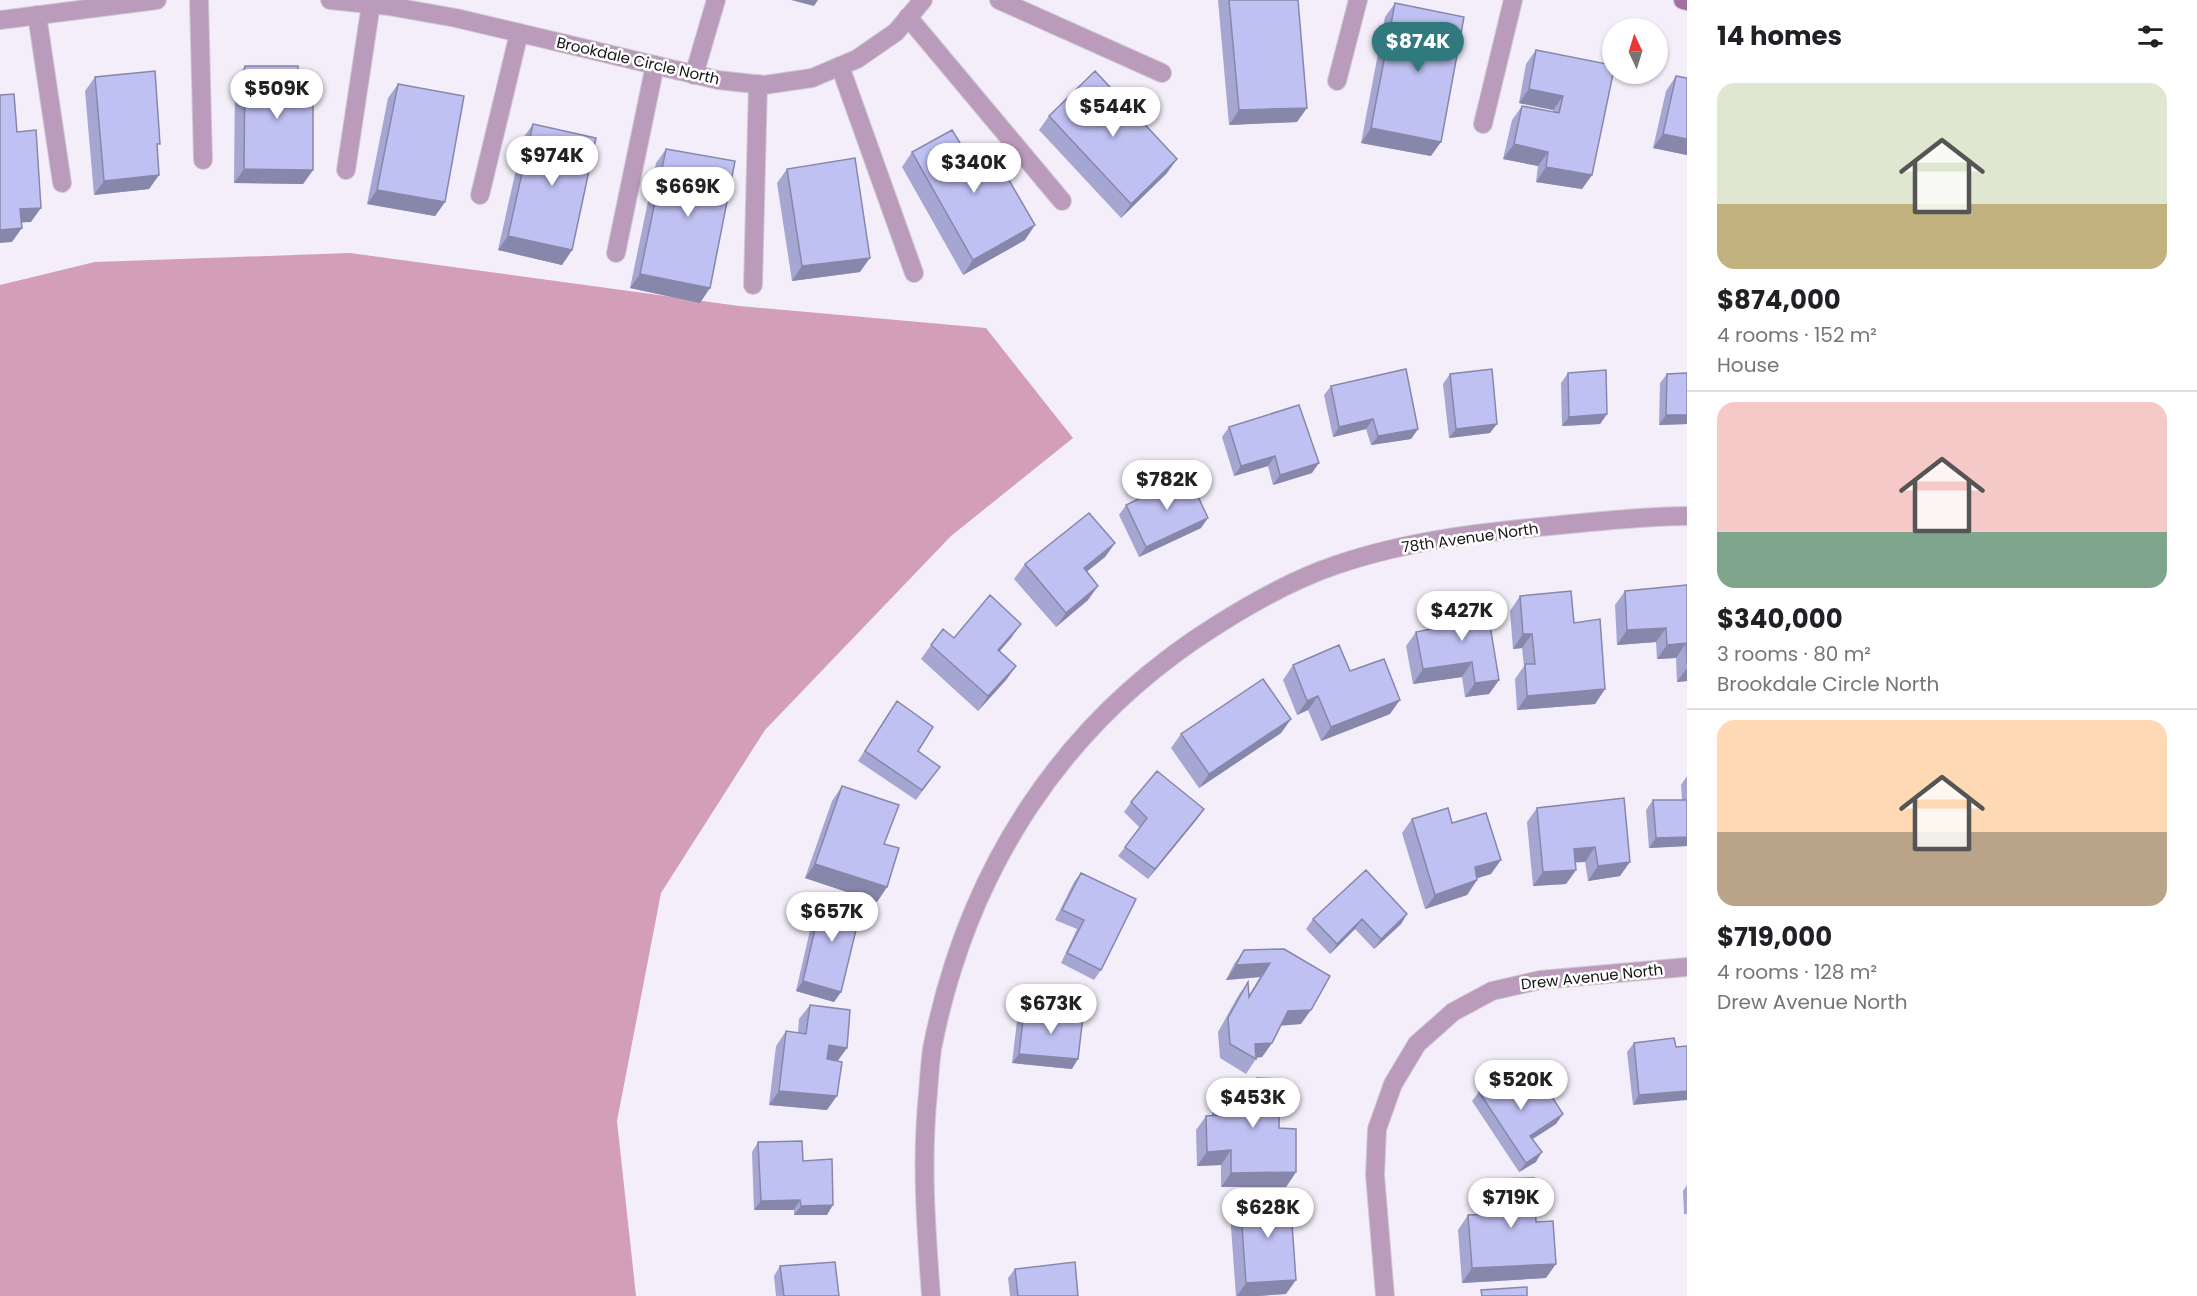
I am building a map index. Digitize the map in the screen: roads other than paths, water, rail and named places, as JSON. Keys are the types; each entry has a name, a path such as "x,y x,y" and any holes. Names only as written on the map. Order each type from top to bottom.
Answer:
{"street":[{"path":"0,20 37,15 71,5 157,0"},
{"path":"199,0 203,160"},
{"name":"Brookdale Circle North","path":"330,0 371,4 456,18 694,75 758,84 813,78 857,59 896,32 923,0"},
{"path":"694,75 716,0"},
{"path":"999,0 1162,73"},
{"path":"1337,81 1358,0"},
{"path":"1483,124 1512,0"},
{"path":"1683,0 1687,1"},
{"path":"346,170 371,4"},
{"path":"37,15 62,183"},
{"path":"908,17 1062,201"},
{"path":"480,195 519,33"},
{"path":"616,253 655,65"},
{"path":"840,66 914,273"},
{"path":"753,285 758,84"},
{"name":"78th Avenue North","path":"932,1296 924,1212 924,1132 932,1051 951,973 978,897 1016,825 1063,758 1122,697 1186,644 1258,599 1335,565 1417,542 1500,531 1656,516 1687,516"},
{"name":"Drew Avenue North","path":"1385,1296 1375,1175 1377,1129 1393,1084 1417,1044 1453,1012 1492,991 1540,980 1687,967"}]}
